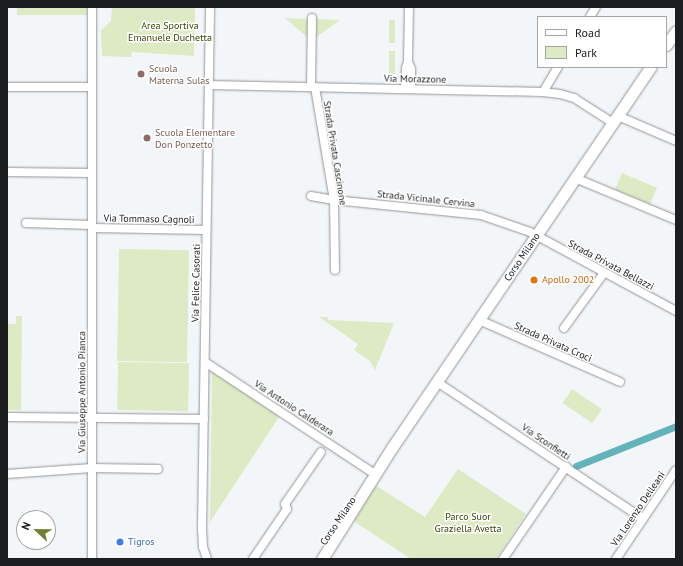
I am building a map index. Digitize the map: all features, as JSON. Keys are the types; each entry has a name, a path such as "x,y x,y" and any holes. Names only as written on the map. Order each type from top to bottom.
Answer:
{"main road":[{"path":"667,44 676,30"},
{"name":"Corso Milano","path":"320,559 393,446 650,68"},
{"name":"Corso Milano","path":"314,559 372,472 393,446"},
{"path":"320,559 373,473 372,472"}],"street":[{"name":"Via Giuseppe Antonio Pianca","path":"92,7 92,559"},
{"name":"Via Felice Casorati","path":"206,558 203,547 202,529 210,7"},
{"path":"408,89 406,68 408,62 409,7"},
{"path":"591,16 596,7"},
{"name":"Strada Privata Cascinone","path":"312,18 313,87 334,200 335,270"},
{"path":"543,92 557,68"},
{"name":"Via Morazzone","path":"209,85 543,92 560,94 574,98 616,119 676,141"},
{"path":"7,87 92,87"},
{"path":"7,172 92,173"},
{"path":"575,178 676,220"},
{"name":"Strada Vicinale Cervina","path":"311,196 334,200 481,215 536,236"},
{"path":"26,223 92,226"},
{"name":"Via Tommaso Cagnoli","path":"92,226 206,230"},
{"name":"Strada Privata Bellazzi","path":"536,236 676,311"},
{"path":"564,328 604,273"},
{"name":"Strada Privata Croci","path":"479,320 620,382"},
{"name":"Via Antonio Calderara","path":"205,362 372,472"},
{"name":"Via Sconfietti","path":"437,382 643,519"},
{"path":"7,417 204,419"},
{"path":"253,559 287,509 285,504 321,452"},
{"path":"503,559 566,467"},
{"path":"7,474 92,468 158,469"},
{"name":"Via Lorenzo Delleani","path":"616,559 676,470"}],"green space":[{"path":"17,7 87,7 87,15 17,15"},
{"name":"Area Sportiva Emanuele Duchetta","path":"112,7 195,7 194,56 132,52 131,57 102,56 101,30 111,21"},
{"path":"285,18 308,19 307,37"},
{"path":"316,19 340,20 315,38"},
{"path":"389,20 395,20 395,43 389,43"},
{"path":"389,51 395,51 395,74 389,74"},
{"path":"622,173 657,188 650,204 615,190"},
{"path":"119,249 189,250 187,362 117,361"},
{"path":"16,316 22,316 21,410 7,410 7,324 16,324"},
{"path":"319,317 328,317 328,320 394,323 375,370 370,361 354,350 358,344"},
{"path":"118,362 189,363 188,411 117,410"},
{"path":"215,371 279,417 210,522 212,372"},
{"path":"572,389 602,409 592,423 562,403"},
{"name":"Parco Suor Graziella Avetta","path":"458,469 526,514 496,559 411,559 352,520 375,485 425,517"}],"waterway":[{"path":"576,466 676,426"}],"place":[{"name":"Scuola Materna Sulas","path":"141,74"},
{"name":"Scuola Elementare Don Ponzetto","path":"147,138"},
{"name":"Apollo 2002","path":"534,280"},
{"name":"Tigros","path":"120,542"}]}
